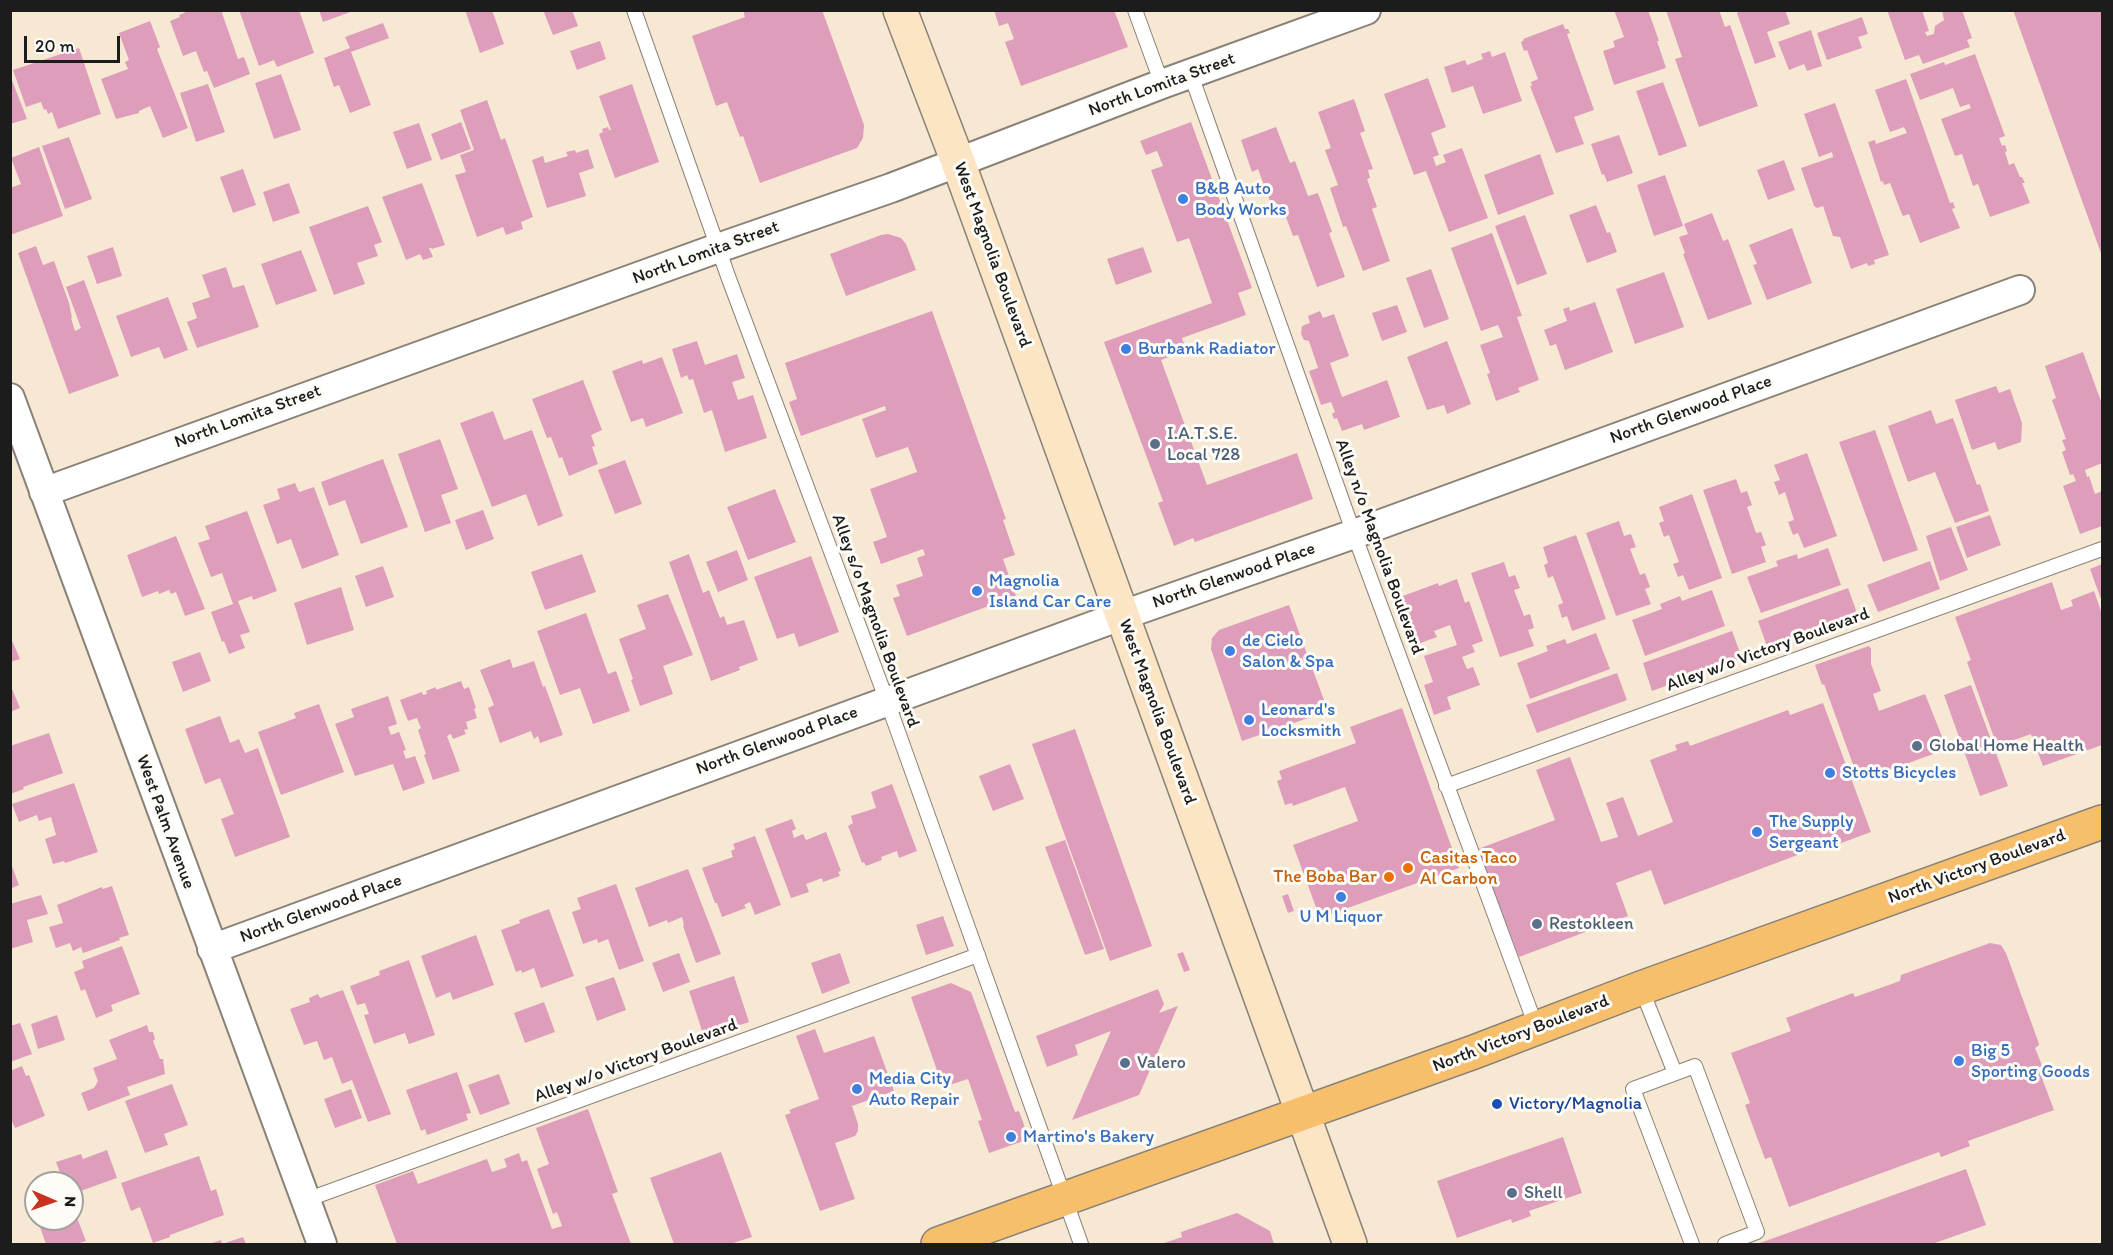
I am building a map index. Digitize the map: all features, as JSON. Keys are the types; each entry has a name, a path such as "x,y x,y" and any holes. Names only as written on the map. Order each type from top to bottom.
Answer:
{"main road":[{"name":"West Magnolia Boulevard","path":"900,10 958,162 1350,1245"},
{"name":"North Victory Boulevard","path":"938,1245 2103,822"}],"street":[{"name":"North Lomita Street","path":"44,492 718,248 891,188 1162,84 1366,10"},
{"name":"North Glenwood Place","path":"212,949 886,701 1354,534 2020,290"},
{"name":"West Palm Avenue","path":"10,398 322,1245"}],"lane":[{"name":"Alley s/o Magnolia Boulevard","path":"634,10 718,248 886,701 1081,1245"},
{"path":"1135,10 1162,84"},
{"name":"Alley n/o Magnolia Boulevard","path":"1191,75 1354,534 1536,1029"},
{"name":"Alley w/o Victory Boulevard","path":"1446,786 2103,549"},
{"name":"Alley w/o Victory Boulevard","path":"306,1200 978,956"},
{"path":"1641,988 1675,1073"},
{"path":"1692,1245 1633,1089 1695,1066 1757,1232 1725,1245"}],"building":[{"path":"191,10 221,10 238,59 244,57 250,74 214,88 207,71 204,72 196,51 183,56 170,21"},
{"path":"239,10 299,10 314,53 277,67 274,60 259,66"},
{"path":"319,10 353,10 353,11 323,22"},
{"path":"465,10 492,10 504,44 480,53"},
{"path":"543,10 572,10 578,26 553,35"},
{"path":"743,10 822,10 864,125 863,138 857,148 760,183 743,136 740,137 727,102 716,106 692,36 745,17"},
{"path":"994,10 1114,10 1128,47 1021,86 1005,42 1014,39 1008,23 999,26"},
{"path":"1614,10 1648,10 1666,68 1614,85 1603,51 1615,47 1613,41 1624,37"},
{"path":"1666,10 1719,10 1725,27 1730,25 1758,106 1699,127 1675,59 1682,57"},
{"path":"1741,10 1785,10 1790,24 1767,32 1776,57 1755,64 1737,13"},
{"path":"1887,10 1922,10 1929,31 1925,32 1927,36 1934,34 1935,26 1944,20 1942,10 1962,10 1972,38 1967,40 1970,47 1923,64 1919,55 1905,60"},
{"path":"2013,10 2102,10 2102,256"},
{"path":"1862,17 1868,34 1858,37 1862,48 1827,60 1817,33"},
{"path":"150,21 160,47 157,49 188,128 163,138 150,106 139,113 116,119 101,79 128,69 125,62 129,60 119,33"},
{"path":"383,23 389,38 351,52 371,105 350,113 339,85 334,87 324,58 350,48 345,37"},
{"path":"1563,24 1570,33 1567,34 1594,110 1574,117 1584,144 1556,153 1530,86 1532,86 1531,82 1538,79 1527,50 1524,51 1521,42 1523,39"},
{"path":"1811,30 1822,66 1807,71 1804,64 1789,70 1778,42"},
{"path":"600,41 606,59 577,70 570,51"},
{"path":"79,48 101,114 58,129 52,112 48,114 41,102 26,107 13,70"},
{"path":"1490,51 1492,57 1505,52 1522,101 1483,114 1473,86 1452,93 1444,67 1465,60 1467,65 1483,59 1481,54"},
{"path":"1975,54 2005,136 1999,138 2002,146 2005,145 2009,165 2014,163 2025,183 2022,183 2030,203 1990,217 1978,184 1973,186 1962,154 1955,156 1941,119 1971,108 1969,104 1960,107 1953,88 1920,100 1910,74"},
{"path":"281,74 301,130 274,139 255,83"},
{"path":"10,75 27,119 10,124"},
{"path":"1428,78 1446,127 1431,133 1439,155 1433,157 1436,166 1446,162 1443,155 1462,148 1488,218 1449,232 1426,171 1414,175 1384,94"},
{"path":"1906,79 1950,203 1953,202 1955,208 1952,209 1960,228 1920,243 1909,214 1903,216 1901,212 1890,183 1884,185 1883,181 1881,182 1868,142 1875,140 1876,144 1907,133 1904,127 1890,132 1875,90"},
{"path":"1663,82 1687,146 1659,156 1636,91"},
{"path":"208,84 225,132 196,142 180,93"},
{"path":"632,84 659,162 615,178 599,134 603,132 602,129 608,127 611,130 599,96"},
{"path":"1354,99 1365,131 1360,133 1373,169 1368,170 1370,178 1367,179 1377,207 1372,209 1390,261 1363,271 1346,226 1343,227 1330,188 1338,185 1325,150 1331,148 1318,112"},
{"path":"487,100 501,140 505,138 533,217 521,222 523,229 506,235 503,227 477,237 455,175 466,172 460,155 474,150 460,110"},
{"path":"1835,103 1889,255 1874,260 1875,264 1868,266 1867,263 1851,269 1840,237 1833,236 1823,206 1817,208 1814,206 1801,168 1833,157 1832,152 1819,157 1804,114"},
{"path":"461,122 471,149 441,160 431,134"},
{"path":"1191,122 1252,288 1238,293 1246,315 1182,338 1186,350 1161,360 1207,485 1297,453 1313,499 1195,542 1193,538 1174,546 1158,503 1163,501 1104,342 1212,303 1189,238 1177,242 1151,170 1163,166 1157,151 1146,155 1140,141"},
{"path":"419,123 432,160 407,169 393,132"},
{"path":"1276,127 1290,163 1295,161 1308,196 1318,193 1345,277 1317,287 1298,235 1293,236 1283,209 1279,211 1276,202 1271,204 1258,169 1252,172 1241,140"},
{"path":"1619,135 1633,173 1607,182 1604,174 1602,175 1591,144"},
{"path":"69,137 92,199 65,209 42,146"},
{"path":"39,147 63,216 10,235 10,188 21,184 11,158"},
{"path":"588,149 594,168 579,173 586,196 547,208 532,160 543,156 545,163 568,156 566,152 575,150 576,153"},
{"path":"1540,154 1554,194 1498,215 1484,175"},
{"path":"1784,160 1795,190 1768,200 1757,170"},
{"path":"243,169 256,205 233,213 220,177"},
{"path":"1665,175 1683,226 1654,236 1637,185"},
{"path":"289,183 300,213 273,222 263,192"},
{"path":"422,183 445,245 429,248 433,257 423,260 420,254 406,260 382,197"},
{"path":"1596,205 1617,252 1587,263 1569,215"},
{"path":"368,206 382,242 374,245 378,256 357,263 365,284 334,295 309,227"},
{"path":"1712,213 1723,241 1728,239 1752,304 1708,320 1683,254 1685,253 1679,237 1688,234 1684,224"},
{"path":"1525,215 1547,274 1517,285 1495,226"},
{"path":"1792,228 1812,283 1767,300 1753,265 1757,264 1749,245"},
{"path":"1492,233 1522,316 1517,317 1539,380 1518,388 1520,392 1496,401 1487,374 1490,373 1480,345 1503,337 1498,325 1481,331 1451,248"},
{"path":"888,234 901,238 906,244 916,270 846,296 830,254"},
{"path":"36,246 43,265 54,261 69,303 75,331 81,328 66,287 84,280 119,376 69,394 18,253"},
{"path":"113,247 122,276 97,284 87,256"},
{"path":"1143,247 1152,272 1116,285 1107,259"},
{"path":"301,250 317,291 276,305 261,264"},
{"path":"226,267 233,288 244,285 259,327 197,348 187,322 197,318 192,303 210,297 202,275"},
{"path":"1431,269 1449,319 1424,328 1406,278"},
{"path":"1664,272 1684,327 1635,344 1616,289"},
{"path":"168,297 188,350 164,359 159,347 131,357 116,316"},
{"path":"1595,302 1613,352 1565,370 1556,344 1550,346 1544,330 1567,321 1563,309 1569,307 1570,311"},
{"path":"1397,305 1407,332 1382,341 1372,313"},
{"path":"932,311 1006,519 1003,520 1015,555 1003,559 1016,596 907,636 893,598 900,596 896,585 923,576 917,558 925,555 923,549 881,564 873,542 887,537 870,489 917,472 908,447 876,458 862,419 886,410 885,406 801,436 789,402 797,399 785,363"},
{"path":"1320,311 1323,318 1334,314 1349,356 1330,363 1342,397 1387,380 1400,417 1364,430 1362,424 1342,431 1337,418 1334,419 1332,414 1335,412 1331,402 1321,405 1309,371 1318,368 1309,341 1304,340 1301,334 1302,326 1310,323 1308,316"},
{"path":"697,341 705,365 737,354 745,378 732,382 738,400 753,395 767,438 725,452 712,410 704,413 693,379 689,380 687,375 681,378 672,349"},
{"path":"1447,341 1471,404 1447,414 1444,405 1427,410 1407,357"},
{"path":"2083,352 2102,404 2102,463 2085,470 2095,494 2102,491 2102,526 2080,534 2063,486 2076,481 2073,474 2070,475 2062,452 2066,450 2062,440 2066,439 2052,400 2056,398 2045,366"},
{"path":"662,357 683,413 646,427 643,418 631,422 612,371 642,360 643,364"},
{"path":"583,380 602,430 591,435 595,446 592,447 598,464 569,476 551,437 547,438 532,399"},
{"path":"1996,386 1999,393 2010,389 2022,423 2021,442 1998,450 1995,442 1972,450 1955,400"},
{"path":"1931,410 1936,424 1953,418 1977,485 1980,484 1989,511 1955,523 1935,472 1908,482 1888,426"},
{"path":"493,411 504,440 532,430 563,516 538,526 526,494 492,507 460,423"},
{"path":"1875,430 1918,550 1883,562 1839,442"},
{"path":"440,439 458,489 441,495 451,523 425,532 398,454"},
{"path":"1807,453 1837,536 1804,548 1798,533 1793,535 1788,522 1794,520 1785,492 1779,495 1774,482 1780,480 1774,465"},
{"path":"383,459 408,527 361,544 345,500 329,506 321,482"},
{"path":"625,460 642,504 615,514 598,470"},
{"path":"1736,479 1741,493 1747,491 1752,505 1747,507 1756,533 1761,532 1766,545 1761,547 1766,562 1732,574 1703,490"},
{"path":"295,483 299,492 314,487 339,555 302,569 291,539 277,544 263,505 280,499 277,489"},
{"path":"775,489 796,542 748,560 727,507"},
{"path":"1692,494 1722,578 1689,590 1683,575 1678,577 1673,564 1679,562 1669,535 1664,537 1659,523 1664,521 1659,507"},
{"path":"483,510 494,539 466,550 455,520"},
{"path":"247,511 277,591 253,600 252,596 238,601 250,632 240,635 245,648 229,654 211,612 233,604 222,573 211,577 198,543 210,539 205,526"},
{"path":"1990,515 2001,545 1967,558 1956,527"},
{"path":"1619,521 1624,536 1631,534 1636,547 1630,549 1640,575 1645,573 1650,587 1645,589 1651,604 1616,616 1586,533"},
{"path":"1951,527 1968,570 1940,581 1926,536"},
{"path":"1576,535 1606,619 1572,631 1567,616 1562,618 1558,605 1563,603 1553,576 1548,578 1544,565 1548,563 1543,547"},
{"path":"176,536 205,609 185,616 176,592 171,594 169,590 159,594 158,591 142,597 127,555"},
{"path":"1828,548 1841,585 1761,613 1747,577 1778,566 1776,561 1797,554 1798,559"},
{"path":"737,550 748,580 718,592 706,562"},
{"path":"582,554 596,592 545,610 531,572"},
{"path":"689,554 703,593 709,590 720,618 724,616 727,625 744,620 758,660 711,681 669,562"},
{"path":"811,556 839,632 799,647 794,633 777,639 754,577"},
{"path":"1930,561 1940,589 1878,612 1867,585"},
{"path":"1504,562 1509,577 1515,575 1520,588 1514,590 1524,616 1530,614 1534,628 1528,630 1534,646 1500,657 1471,573"},
{"path":"2102,564 2102,602 2090,569"},
{"path":"383,566 394,597 366,607 355,576"},
{"path":"1457,579 1465,603 1469,601 1483,641 1472,645 1475,652 1462,657 1467,669 1473,667 1480,685 1447,697 1451,709 1434,715 1424,685 1433,682 1424,656 1457,645 1450,625 1434,631 1437,637 1415,645 1407,620 1401,623 1392,600 1438,583 1439,586"},
{"path":"2052,582 2061,610 2073,606 2071,600 2094,591 2102,614 2102,745 2043,766 2031,734 1997,746 1967,662 1971,660 1955,617"},
{"path":"341,587 354,630 307,645 294,603"},
{"path":"1848,588 1858,616 1768,649 1758,621"},
{"path":"1712,590 1725,626 1645,656 1632,620 1662,609 1660,604 1680,596 1682,601"},
{"path":"668,594 693,655 663,666 673,694 640,706 619,639 646,629 637,605"},
{"path":"1289,605 1328,711 1242,741 1211,649 1212,638 1219,630"},
{"path":"586,613 608,674 616,671 630,711 593,724 580,688 560,695 537,631"},
{"path":"1732,631 1742,658 1652,691 1643,663"},
{"path":"1596,633 1610,669 1530,699 1517,663 1548,651 1546,646 1565,639 1567,644"},
{"path":"10,636 20,659 10,662"},
{"path":"1869,646 1871,664 1881,691 1873,694 1879,711 1925,694 1947,749 1859,781 1815,665"},
{"path":"200,652 211,681 183,692 172,662"},
{"path":"510,659 513,668 534,661 563,735 540,743 538,736 534,739 531,731 500,743 488,708 494,705 480,670"},
{"path":"1617,673 1627,700 1537,733 1526,705"},
{"path":"461,681 464,689 469,687 477,718 466,722 468,729 464,730 466,734 453,739 451,734 447,736 460,771 433,780 424,755 426,754 418,730 421,728 417,718 408,721 400,700 422,692 423,695 427,694 426,691 436,687 436,690"},
{"path":"10,684 20,708 10,712"},
{"path":"1971,685 2008,786 1980,796 1944,695"},
{"path":"388,696 397,724 388,727 391,735 399,732 406,750 403,751 406,759 415,756 425,783 403,791 393,764 355,776 335,724 354,717 351,709"},
{"path":"1823,703 1871,832 1836,845 1835,841 1664,905 1651,870 1616,883 1628,916 1519,957 1478,849 1555,820 1536,770 1570,757 1601,842 1618,837 1606,803 1623,797 1638,836 1673,822 1650,760 1677,750 1675,745 1688,741 1690,746 1788,710 1790,715"},
{"path":"319,704 344,772 281,795 258,732 296,718 294,713"},
{"path":"1402,708 1459,868 1320,918 1293,845 1358,821 1345,787 1293,806 1292,803 1285,805 1277,781 1282,779 1279,771 1356,743 1350,727"},
{"path":"220,716 230,743 239,739 245,753 258,748 290,837 235,857 221,819 234,814 220,778 205,784 185,729"},
{"path":"1075,729 1152,946 1110,961 1032,744"},
{"path":"49,733 63,773 10,794 10,746"},
{"path":"1010,764 1024,799 993,811 979,776"},
{"path":"74,783 98,852 65,863 64,861 53,864 45,839 56,835 51,817 39,821 37,815 19,822 12,804"},
{"path":"892,784 917,851 899,858 897,851 866,866 864,862 862,863 848,826 853,823 851,816 876,808 871,792"},
{"path":"792,819 796,829 792,831 794,838 803,834 806,840 826,832 841,871 838,872 840,876 823,882 822,878 806,884 809,892 791,898 765,829"},
{"path":"755,836 781,905 755,915 750,902 744,905 746,908 722,917 702,868 733,857 731,851 735,849 733,844"},
{"path":"1065,840 1104,949 1085,955 1045,847"},
{"path":"10,861 19,885 10,889"},
{"path":"688,869 721,954 696,963 682,917 649,927 635,888"},
{"path":"616,884 644,961 619,970 608,939 598,943 597,939 583,944 572,912 581,909 577,898"},
{"path":"112,886 129,935 83,953 81,947 73,951 70,943 56,948 49,927 63,923 57,905 102,887 103,889"},
{"path":"1288,894 1294,911 1288,913 1282,896"},
{"path":"41,895 48,914 27,920 33,942 10,949 10,904"},
{"path":"549,909 574,976 541,988 534,968 522,973 521,970 516,972 501,930 520,923 519,920"},
{"path":"943,916 954,946 926,955 916,925"},
{"path":"476,935 494,985 453,1000 450,992 436,998 421,956"},
{"path":"1990,943 2001,945 2006,953 2038,1041 2039,1045 2035,1048 2045,1073 2042,1078 2054,1110 1968,1141 1970,1146 1941,1157 1939,1152 1789,1207 1771,1157 1765,1159 1745,1105 1750,1103 1731,1053 1791,1031 1786,1018 1853,993 1855,997 1900,981 1901,975"},
{"path":"122,946 140,994 111,1005 113,1011 96,1018 85,989 81,991 74,972 84,968 82,961"},
{"path":"1183,952 1190,970 1184,972 1177,954"},
{"path":"679,953 690,982 663,992 652,963"},
{"path":"840,953 850,983 822,994 811,963"},
{"path":"409,960 435,1035 409,1044 405,1033 374,1044 364,1015 369,1014 365,1003 357,1005 350,986 380,975 379,971"},
{"path":"734,976 749,1022 704,1037 689,991"},
{"path":"614,977 626,1010 597,1021 585,987"},
{"path":"951,983 971,992 1015,1112 1019,1111 1029,1139 989,1153 978,1121 982,1120 968,1079 943,1087 911,997"},
{"name":"Valero","path":"1158,989 1164,1004 1159,1013 1178,1006 1139,1095 1072,1120 1111,1031 1075,1045 1078,1055 1047,1067 1036,1036"},
{"path":"343,990 391,1114 368,1122 352,1080 342,1084 332,1057 324,1060 317,1041 304,1045 290,1009 310,1002 309,998 318,994 320,998"},
{"path":"544,1002 555,1032 525,1043 514,1013"},
{"path":"57,1015 65,1040 38,1049 31,1024"},
{"path":"20,1023 32,1054 10,1062 10,1026"},
{"path":"147,1025 149,1032 153,1032 155,1039 153,1041 160,1059 163,1059 165,1074 127,1087 130,1095 88,1111 81,1093 94,1088 98,1081 93,1068 117,1059 109,1040"},
{"path":"815,1029 824,1053 874,1036 894,1091 852,1106 858,1131 855,1136 835,1143 855,1199 820,1211 785,1115 791,1113 789,1110 819,1099 796,1036"},
{"path":"22,1066 26,1076 29,1075 45,1116 15,1128 10,1117 10,1071"},
{"path":"457,1072 471,1113 466,1114 468,1120 427,1135 425,1129 421,1131 406,1090"},
{"path":"499,1074 510,1104 480,1115 468,1085"},
{"path":"172,1084 188,1125 164,1134 168,1145 145,1153 125,1101"},
{"path":"351,1089 362,1118 335,1128 324,1099"},
{"path":"588,1109 618,1192 612,1194 631,1244 397,1244 375,1185 413,1171 418,1184 487,1159 492,1172 507,1167 504,1159 519,1153 522,1162 527,1160 552,1229 562,1226 557,1212 553,1214 537,1169 549,1164 536,1128"},
{"path":"1563,1137 1582,1193 1529,1211 1531,1216 1512,1223 1511,1219 1457,1238 1437,1181"},
{"path":"107,1150 117,1178 84,1190 84,1171 59,1171 56,1162 81,1154 83,1159"},
{"path":"721,1152 752,1237 730,1244 674,1244 650,1178"},
{"path":"199,1156 211,1191 216,1189 224,1215 153,1243 140,1207 131,1211 121,1183"},
{"path":"1966,1169 1986,1225 1932,1244 1757,1244"},
{"path":"1237,1213 1270,1231 1274,1244 1161,1244 1182,1237 1181,1232"},
{"path":"41,1231 82,1231 86,1241 76,1244 46,1244"},
{"path":"243,1237 246,1244 222,1244"},
{"path":"221,1240 222,1244 209,1244"}],"place":[{"name":"B&B Auto Body Works","path":"1183,199"},
{"name":"Burbank Radiator","path":"1126,349"},
{"name":"I.A.T.S.E. Local 728","path":"1155,444"},
{"name":"Magnolia Island Car Care","path":"977,591"},
{"name":"de Cielo Salon & Spa","path":"1230,651"},
{"name":"Leonard's Locksmith","path":"1249,720"},
{"name":"Global Home Health","path":"1917,746"},
{"name":"Stotts Bicycles","path":"1830,773"},
{"name":"The Supply Sergeant","path":"1757,832"},
{"name":"Casitas Taco Al Carbon","path":"1408,868"},
{"name":"The Boba Bar","path":"1389,877"},
{"name":"U M Liquor","path":"1341,897"},
{"name":"Restokleen","path":"1537,924"},
{"name":"Big 5 Sporting Goods","path":"1959,1061"},
{"name":"Valero","path":"1125,1063"},
{"name":"Media City Auto Repair","path":"857,1089"},
{"name":"Victory/Magnolia","path":"1497,1104"},
{"name":"Martino's Bakery","path":"1011,1137"},
{"name":"Shell","path":"1512,1193"}]}
